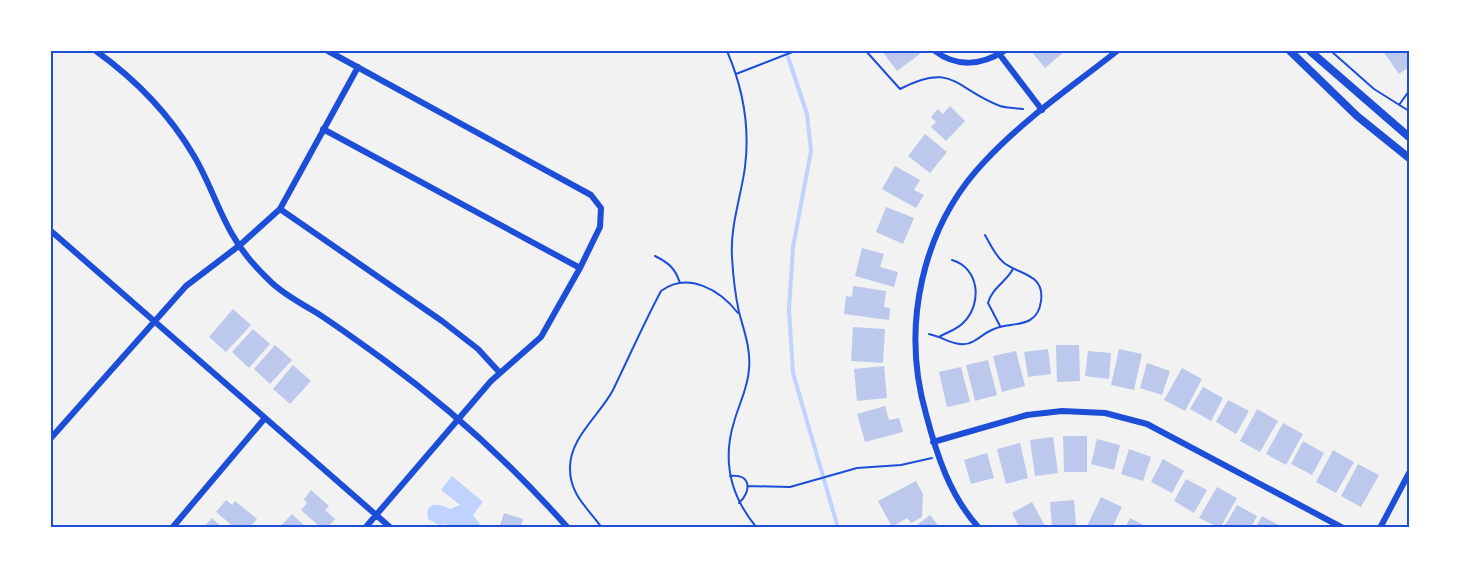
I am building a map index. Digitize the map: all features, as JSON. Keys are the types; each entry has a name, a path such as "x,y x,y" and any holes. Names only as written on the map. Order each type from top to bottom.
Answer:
{"street":[{"path":"96,51 115,65 151,99 172,125 212,188 231,234 273,284 384,360 459,421 534,490 568,528"},
{"path":"328,51 591,195 601,208 600,226 580,268 541,337 491,381 365,528"},
{"path":"935,51 941,56 960,63 980,63 1000,52 1042,111"},
{"path":"979,528 951,487 937,456 921,399 916,367 915,336 919,292 930,252 947,214 967,182 1004,142 1117,51"},
{"path":"1290,51 1358,116 1409,159"},
{"path":"1310,51 1409,137"},
{"path":"52,435 186,286 240,245 280,209 358,67"},
{"path":"323,129 580,268"},
{"path":"280,209 442,321 478,349 500,373"},
{"path":"51,231 391,528"},
{"path":"933,442 1027,415 1062,411 1105,413 1147,424 1343,528"},
{"path":"172,528 265,418"},
{"path":"1380,528 1409,473"}],"path":[{"path":"727,51 736,74 747,128 745,167 733,226 732,255 740,315 748,343 750,368 729,443 730,476 739,502 757,528"},
{"path":"736,74 795,51"},
{"path":"866,51 900,89 919,80 946,77 1000,106 1023,109"},
{"path":"1331,51 1374,89 1409,111"},
{"path":"1399,105 1409,91"},
{"path":"929,334 956,344 968,344 1000,326 1026,322 1036,315 1041,303 1042,292 1038,283 1028,274 1013,269 994,253 985,235"},
{"path":"655,256 669,263 676,271 680,283"},
{"path":"939,337 963,324 969,316 975,297 975,287 968,270 962,263 952,260"},
{"path":"1000,326 988,303 992,292 1007,279 1013,269"},
{"path":"602,528 573,489 570,467 572,454 611,393 661,291 670,285 694,283 720,294 740,315"},
{"path":"748,486 803,485 857,468 913,463 937,456"},
{"path":"730,476 741,476 748,486 746,496 739,502"}],"water":[{"path":"452,476 483,502 473,515 483,528 453,528 446,524 439,525 428,519 427,513 430,506 437,505 450,509 460,505 441,490"}],"building":[{"path":"882,51 918,51 920,54 897,71"},
{"path":"1031,51 1065,51 1045,68"},
{"path":"1383,51 1409,51 1409,67 1399,74"},
{"path":"950,106 965,121 946,141 931,127 936,122 931,117 938,109 943,114"},
{"path":"925,134 947,152 930,173 908,156"},
{"path":"895,166 920,180 914,190 924,195 916,208 882,189"},
{"path":"886,207 914,218 903,244 876,232"},
{"path":"862,248 884,254 880,267 898,272 894,287 855,276"},
{"path":"853,286 886,291 884,307 890,308 889,320 844,314 846,296 852,297"},
{"path":"233,309 251,325 226,352 209,337"},
{"path":"853,327 885,329 883,363 851,361"},
{"path":"253,329 270,344 249,368 232,352"},
{"path":"275,345 292,360 270,384 254,369"},
{"path":"1056,345 1079,345 1080,381 1057,382"},
{"path":"1048,349 1051,374 1028,377 1024,352"},
{"path":"1119,349 1142,354 1134,390 1111,385"},
{"path":"1016,351 1025,386 1002,392 993,356"},
{"path":"1088,351 1111,353 1109,379 1085,376"},
{"path":"988,360 997,395 975,401 966,365"},
{"path":"1147,363 1170,371 1162,395 1140,388"},
{"path":"293,365 311,381 290,404 273,389"},
{"path":"884,366 887,398 857,401 854,369"},
{"path":"961,367 970,402 947,407 939,372"},
{"path":"1182,368 1202,379 1185,411 1164,400"},
{"path":"1203,387 1223,398 1211,421 1190,409"},
{"path":"1228,400 1249,411 1236,434 1216,422"},
{"path":"885,406 889,420 899,418 903,432 865,442 857,414"},
{"path":"1257,409 1278,421 1260,452 1240,441"},
{"path":"1283,423 1303,434 1286,465 1266,454"},
{"path":"1063,436 1087,436 1087,472 1064,472"},
{"path":"1053,437 1058,473 1035,476 1030,440"},
{"path":"1097,439 1120,445 1114,470 1091,464"},
{"path":"1303,441 1324,453 1312,475 1291,464"},
{"path":"1020,443 1028,478 1006,484 997,449"},
{"path":"1129,449 1151,457 1143,481 1121,474"},
{"path":"1333,450 1354,462 1336,493 1316,482"},
{"path":"987,453 994,478 971,484 964,460"},
{"path":"1163,459 1184,471 1172,493 1151,482"},
{"path":"1358,464 1379,475 1361,507 1341,496"},
{"path":"1186,479 1207,490 1194,513 1174,501"},
{"path":"916,481 923,494 922,517 911,523 907,518 892,527 878,501"},
{"path":"1217,487 1237,498 1220,528 1199,518"},
{"path":"311,490 329,506 325,510 335,519 327,528 321,528 301,510 307,503 304,499"},
{"path":"1101,497 1122,507 1112,528 1086,528"},
{"path":"226,500 232,505 235,501 257,519 249,528 245,525 242,528 235,528 216,512"},
{"path":"1074,500 1076,526 1052,527 1050,502"},
{"path":"1032,502 1046,528 1020,528 1012,513"},
{"path":"1237,505 1257,516 1251,528 1224,527"},
{"path":"504,513 523,519 520,528 499,528"},
{"path":"292,514 307,528 279,528"},
{"path":"930,515 940,528 913,528"},
{"path":"1262,516 1284,528 1255,528"},
{"path":"212,518 223,528 203,528"},
{"path":"1130,518 1149,528 1125,528"}],"waterway":[{"path":"788,57 807,114 811,151 793,247 789,310 793,373 838,528"}]}
